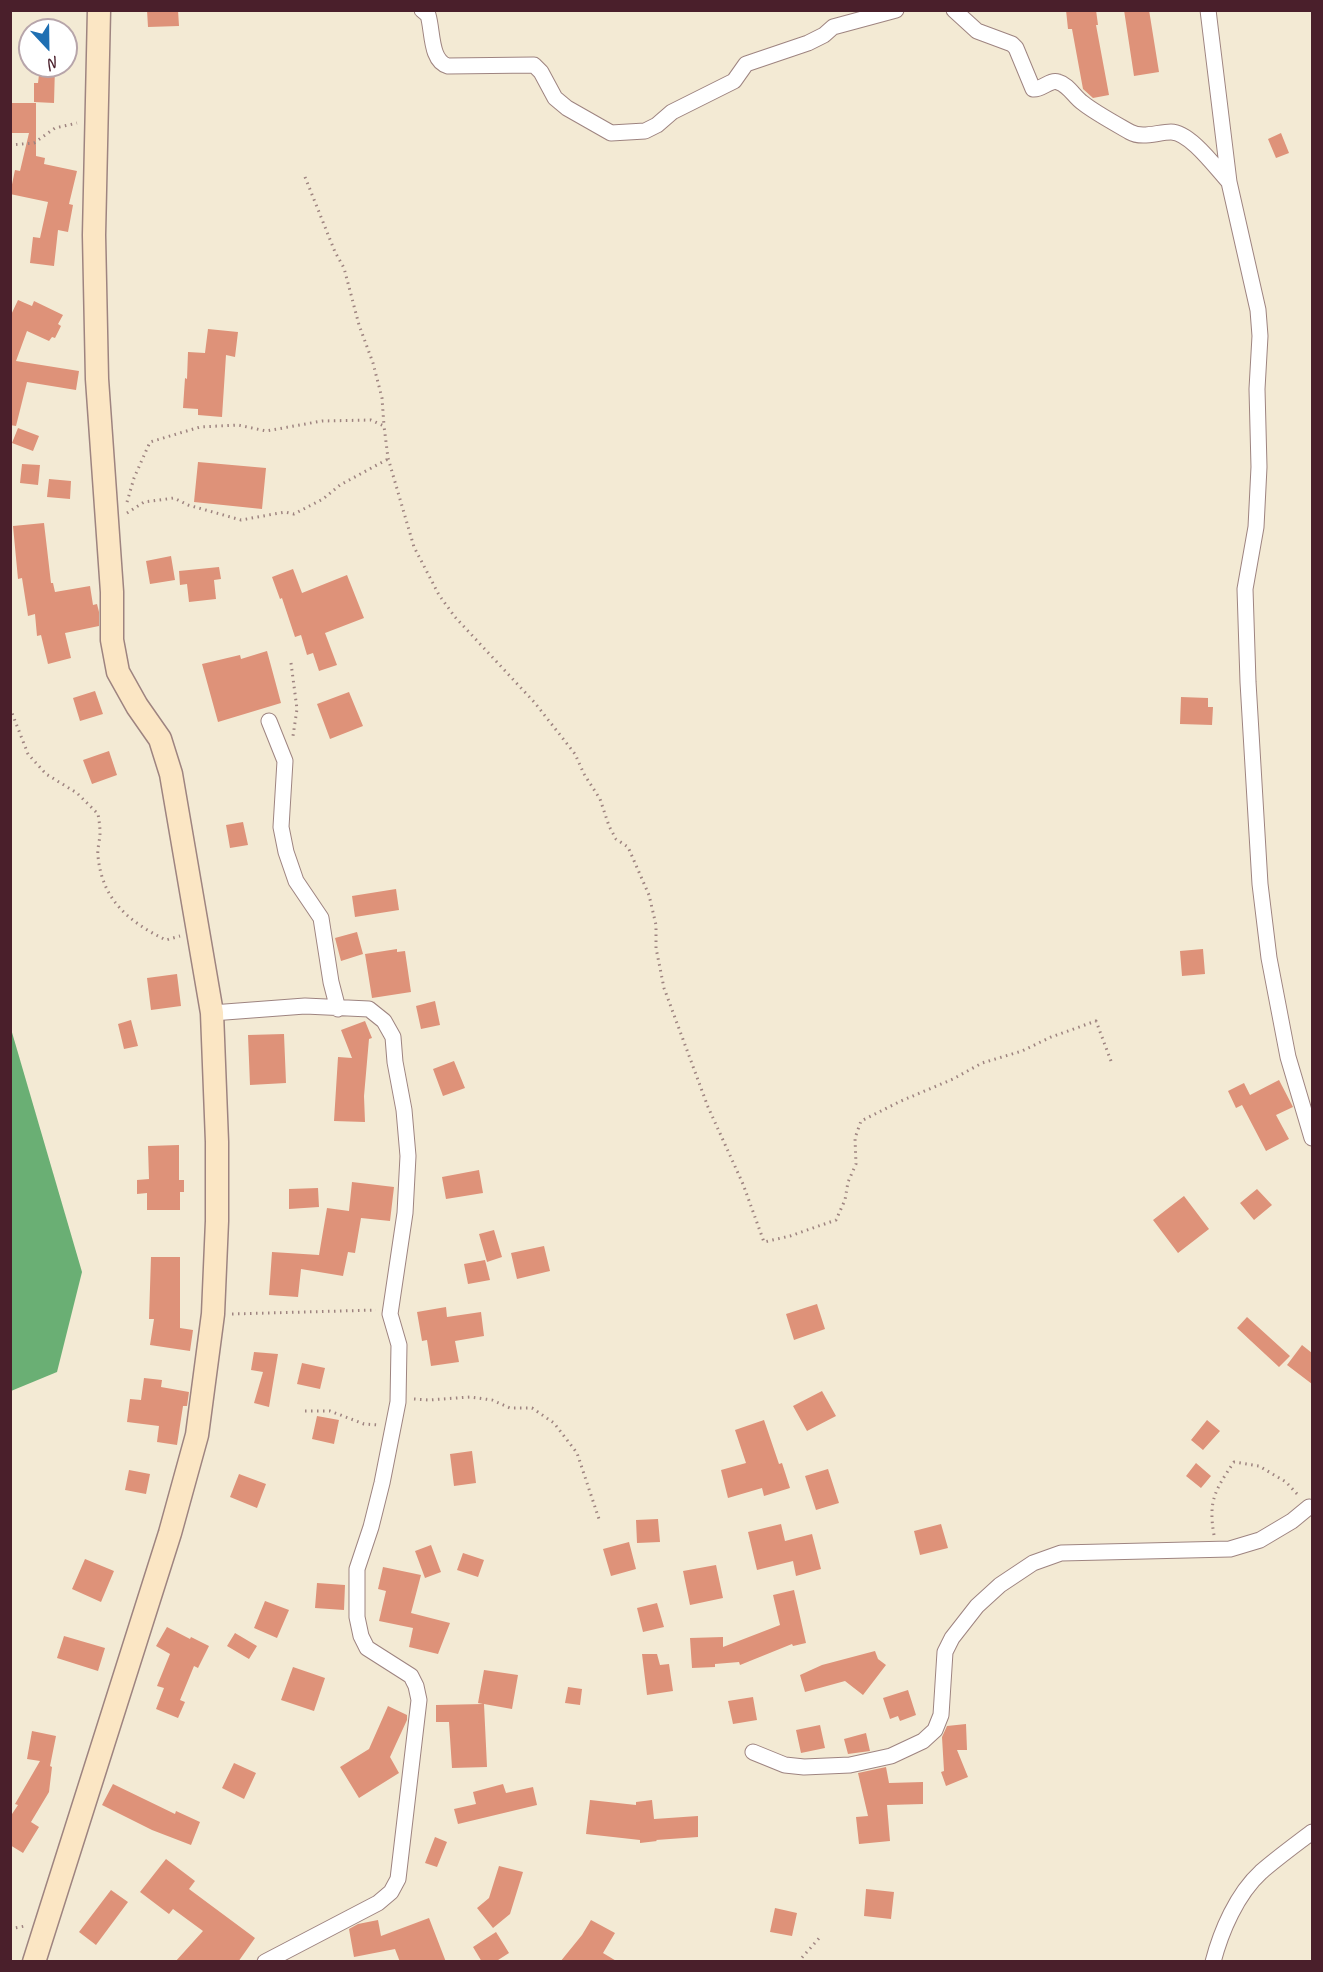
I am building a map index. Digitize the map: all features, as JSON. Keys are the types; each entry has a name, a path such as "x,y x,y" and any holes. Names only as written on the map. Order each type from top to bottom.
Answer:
{"street":[{"path":"34,1962 170,1533 197,1435 213,1314 217,1221 217,1142 212,1012 171,774 160,740 136,706 117,672 112,640 112,592 97,380 94,235 99,10"},
{"path":"422,10 428,15 436,57 441,64 457,66 534,65 541,72 555,98 611,133 645,131 657,125 672,112 734,81 746,64 808,43 824,35 833,27 896,10"},
{"path":"954,10 977,31 1012,44 1016,48 1033,89 1038,90 1057,81 1070,90 1082,103 1134,134 1179,133 1190,140 1229,182"},
{"path":"1208,10 1229,182 1257,310 1260,336 1257,389 1259,467 1256,527 1245,589 1260,884 1269,958 1288,1057 1312,1138"},
{"path":"269,721 285,761 281,827 286,852 296,881 321,918 331,982 338,1009"},
{"path":"212,1012 305,1006 369,1009 384,1021 393,1037 394,1062 404,1110 408,1156 405,1213 390,1314 399,1345 398,1402 372,1527 357,1569 357,1617 361,1636 367,1648 411,1676 419,1700 398,1879 391,1892 378,1903 265,1962"},
{"path":"753,1752 785,1765 827,1768 891,1756 923,1741 935,1730 941,1715 945,1652 952,1638 977,1606 1000,1585 1033,1563 1061,1553 1230,1549 1260,1540 1311,1507"},
{"path":"1213,1962 1221,1933 1238,1902 1259,1874 1312,1832"}],"path":[{"path":"10,145 34,143 55,128 97,120"},
{"path":"305,177 335,252 344,268 359,325 373,363 382,398 388,458 414,547 439,595 455,617 535,703 575,754 584,774 600,799 616,839 628,847 649,895 656,925 656,948 664,988 708,1107 743,1184 764,1242 790,1236 836,1220 856,1164 855,1138 861,1121 953,1079 982,1063 1022,1051 1051,1037 1096,1021 1111,1060"},
{"path":"384,426 371,420 322,421 266,431 238,425 200,428 150,442 134,478 123,516 144,502 174,498 188,505 241,520 285,512 294,514 323,499 340,485 388,458"},
{"path":"285,761 294,733 297,709 291,663"},
{"path":"10,708 28,754 46,774 77,793 98,814 100,832 97,855 104,879 118,908 144,929 166,940 199,930"},
{"path":"213,1314 375,1310 390,1314"},
{"path":"398,1402 415,1399 470,1397 492,1400 510,1408 532,1408 554,1423 577,1454 599,1520"},
{"path":"305,1411 330,1411 364,1424 378,1424 391,1440"},
{"path":"1230,1549 1215,1540 1210,1512 1218,1485 1234,1462 1259,1466 1286,1482 1311,1507"},
{"path":"798,1962 821,1936"}],"green space":[{"path":"11,1029 82,1272 57,1372 11,1391"}],"building":[{"path":"147,10 178,10 179,26 148,27"},
{"path":"1066,10 1096,10 1098,25 1096,25 1109,95 1093,98 1083,89 1072,29 1068,29"},
{"path":"1124,10 1149,10 1159,72 1134,76"},
{"path":"39,78 55,78 54,103 34,102 34,83 38,83"},
{"path":"10,103 36,103 36,156 45,158 44,164 77,171 69,204 73,205 68,232 58,230 54,266 30,263 33,237 40,238 48,202 10,194 15,170 20,171 29,133 10,133"},
{"path":"1281,133 1289,153 1276,158 1268,139"},
{"path":"18,300 32,306 34,301 63,315 55,338 52,337 49,341 27,331 16,361 79,371 76,390 27,382 16,426 10,425 10,317"},
{"path":"208,329 238,332 235,357 226,355 222,417 198,415 198,409 183,408 188,352 205,353"},
{"path":"18,428 39,436 33,451 12,443"},
{"path":"198,462 266,468 262,509 194,502"},
{"path":"22,464 40,465 38,485 20,483"},
{"path":"49,479 71,481 70,499 47,497"},
{"path":"44,523 51,583 53,583 55,592 90,586 93,605 97,604 99,612 99,626 65,633 71,658 48,664 41,635 37,636 35,614 28,616 22,578 18,579 13,526"},
{"path":"171,556 175,580 150,584 146,561"},
{"path":"219,567 221,579 214,580 216,599 189,602 187,584 180,585 179,571"},
{"path":"293,569 302,593 347,575 364,618 325,633 337,665 319,671 313,653 307,655 301,635 295,637 282,598 280,599 272,577"},
{"path":"267,651 281,703 218,722 202,664 240,655 241,659"},
{"path":"95,691 103,714 80,721 73,698"},
{"path":"349,692 363,726 330,739 317,704"},
{"path":"1181,697 1208,698 1208,707 1213,707 1212,725 1180,724"},
{"path":"109,751 117,775 92,784 83,760"},
{"path":"243,822 248,845 230,848 226,825"},
{"path":"396,889 399,910 355,917 352,896"},
{"path":"357,932 363,954 341,961 335,938"},
{"path":"397,949 397,952 405,951 411,992 372,998 365,954"},
{"path":"1203,949 1205,974 1182,976 1180,951"},
{"path":"177,974 181,1006 151,1010 147,978"},
{"path":"435,1001 440,1025 421,1029 416,1006"},
{"path":"131,1020 138,1046 124,1049 118,1024"},
{"path":"365,1021 372,1038 369,1039 364,1096 365,1122 334,1121 338,1057 352,1058 341,1030"},
{"path":"284,1034 286,1083 250,1085 248,1035"},
{"path":"454,1061 465,1088 443,1096 433,1069"},
{"path":"1279,1080 1293,1107 1276,1115 1289,1139 1266,1151 1242,1105 1236,1108 1228,1091 1244,1083 1250,1095"},
{"path":"179,1145 179,1180 184,1180 184,1192 180,1192 180,1210 147,1210 147,1193 137,1194 137,1180 149,1179 148,1146"},
{"path":"479,1170 483,1193 446,1199 442,1177"},
{"path":"352,1182 394,1187 390,1221 361,1218 355,1253 348,1252 343,1276 301,1269 298,1297 269,1295 272,1252 319,1255 327,1208 349,1211"},
{"path":"318,1188 319,1207 289,1209 289,1189"},
{"path":"1257,1189 1272,1205 1254,1220 1240,1203"},
{"path":"1184,1196 1209,1229 1178,1253 1153,1220"},
{"path":"494,1230 502,1257 487,1262 479,1234"},
{"path":"544,1246 550,1271 517,1279 511,1253"},
{"path":"151,1257 180,1257 180,1328 193,1330 190,1351 150,1345 154,1319 149,1319"},
{"path":"485,1260 490,1280 468,1284 464,1264"},
{"path":"817,1304 825,1329 794,1340 786,1314"},
{"path":"446,1307 447,1317 481,1312 484,1336 455,1341 459,1362 431,1366 427,1340 422,1341 417,1312"},
{"path":"1247,1317 1290,1356 1279,1367 1237,1328"},
{"path":"1302,1345 1312,1353 1312,1384 1287,1365"},
{"path":"254,1352 278,1354 269,1407 254,1403 263,1372 251,1370"},
{"path":"302,1363 325,1368 320,1389 297,1384"},
{"path":"144,1378 162,1380 161,1387 189,1392 187,1406 183,1406 177,1445 157,1442 159,1426 127,1422 130,1399 141,1400"},
{"path":"822,1391 836,1416 807,1431 793,1406"},
{"path":"317,1416 339,1420 334,1444 312,1439"},
{"path":"764,1420 790,1488 764,1496 762,1488 728,1498 721,1470 746,1463 735,1430"},
{"path":"1207,1420 1220,1431 1203,1450 1191,1440"},
{"path":"472,1451 476,1483 454,1486 450,1454"},
{"path":"1196,1463 1211,1476 1201,1488 1186,1476"},
{"path":"828,1469 839,1503 816,1510 805,1476"},
{"path":"129,1470 150,1474 146,1494 125,1490"},
{"path":"239,1474 266,1484 257,1508 230,1497"},
{"path":"658,1519 660,1542 637,1543 636,1520"},
{"path":"781,1524 785,1541 812,1534 821,1569 796,1576 793,1561 757,1570 748,1532"},
{"path":"941,1524 948,1548 920,1555 914,1531"},
{"path":"629,1542 636,1569 611,1576 603,1549"},
{"path":"431,1545 441,1572 425,1578 415,1551"},
{"path":"463,1553 484,1560 478,1577 457,1570"},
{"path":"85,1559 114,1571 101,1602 72,1589"},
{"path":"716,1565 723,1598 690,1605 683,1571"},
{"path":"383,1567 421,1575 411,1613 450,1623 438,1654 409,1647 413,1628 379,1621 386,1591 378,1589"},
{"path":"317,1583 345,1585 344,1610 315,1608"},
{"path":"794,1590 806,1643 793,1646 792,1644 740,1665 739,1662 715,1664 715,1667 692,1668 690,1638 723,1637 723,1647 780,1625 773,1595"},
{"path":"265,1601 289,1610 277,1638 254,1628"},
{"path":"657,1603 664,1627 643,1632 637,1608"},
{"path":"167,1627 209,1646 198,1668 194,1666 180,1700 185,1702 178,1718 156,1709 164,1688 157,1686 170,1654 156,1646"},
{"path":"235,1633 257,1646 249,1659 227,1646"},
{"path":"64,1636 105,1648 98,1671 57,1658"},
{"path":"875,1651 878,1659 886,1665 863,1695 845,1681 805,1692 800,1675 822,1665"},
{"path":"642,1654 657,1654 660,1665 669,1664 673,1691 647,1695"},
{"path":"293,1667 325,1678 314,1711 281,1700"},
{"path":"484,1670 518,1675 512,1709 484,1704 487,1767 452,1768 449,1722 436,1722 436,1705 483,1704 478,1703"},
{"path":"568,1687 582,1689 580,1705 565,1703"},
{"path":"908,1690 916,1715 900,1721 898,1716 890,1719 883,1698"},
{"path":"753,1697 757,1720 733,1724 728,1701"},
{"path":"388,1706 407,1715 407,1720 390,1757 399,1773 359,1798 340,1767 369,1749"},
{"path":"966,1724 967,1750 957,1750 968,1777 946,1786 941,1772 944,1771 942,1737 947,1726"},
{"path":"820,1725 825,1748 801,1753 796,1730"},
{"path":"32,1731 56,1736 50,1766 52,1767 49,1792 31,1822 39,1827 23,1853 10,1845 10,1817 40,1761 27,1759"},
{"path":"866,1733 870,1751 848,1754 844,1739"},
{"path":"234,1763 256,1773 244,1799 222,1788"},
{"path":"886,1767 889,1783 923,1782 923,1804 887,1805 890,1841 859,1844 856,1817 868,1816 858,1773"},
{"path":"113,1784 175,1814 176,1811 200,1822 191,1845 152,1830 102,1805"},
{"path":"503,1784 506,1793 533,1787 537,1805 458,1824 454,1809 476,1804 473,1792"},
{"path":"590,1800 636,1805 636,1802 652,1800 654,1819 698,1816 698,1837 640,1843 640,1840 586,1834"},
{"path":"435,1837 447,1842 437,1867 425,1863"},
{"path":"166,1859 195,1881 189,1889 255,1938 238,1962 175,1962 203,1931 173,1909 169,1914 140,1892"},
{"path":"499,1866 523,1872 510,1914 493,1928 477,1908 489,1898"},
{"path":"866,1889 894,1892 891,1919 864,1916"},
{"path":"111,1890 128,1902 96,1945 79,1932"},
{"path":"775,1908 797,1913 792,1936 770,1932"},
{"path":"429,1918 446,1962 400,1962 395,1949 354,1957 349,1929 358,1924 378,1920 381,1936"},
{"path":"591,1920 615,1933 603,1953 618,1962 560,1962 582,1935"},
{"path":"496,1932 509,1953 495,1962 482,1962 473,1947"}]}
